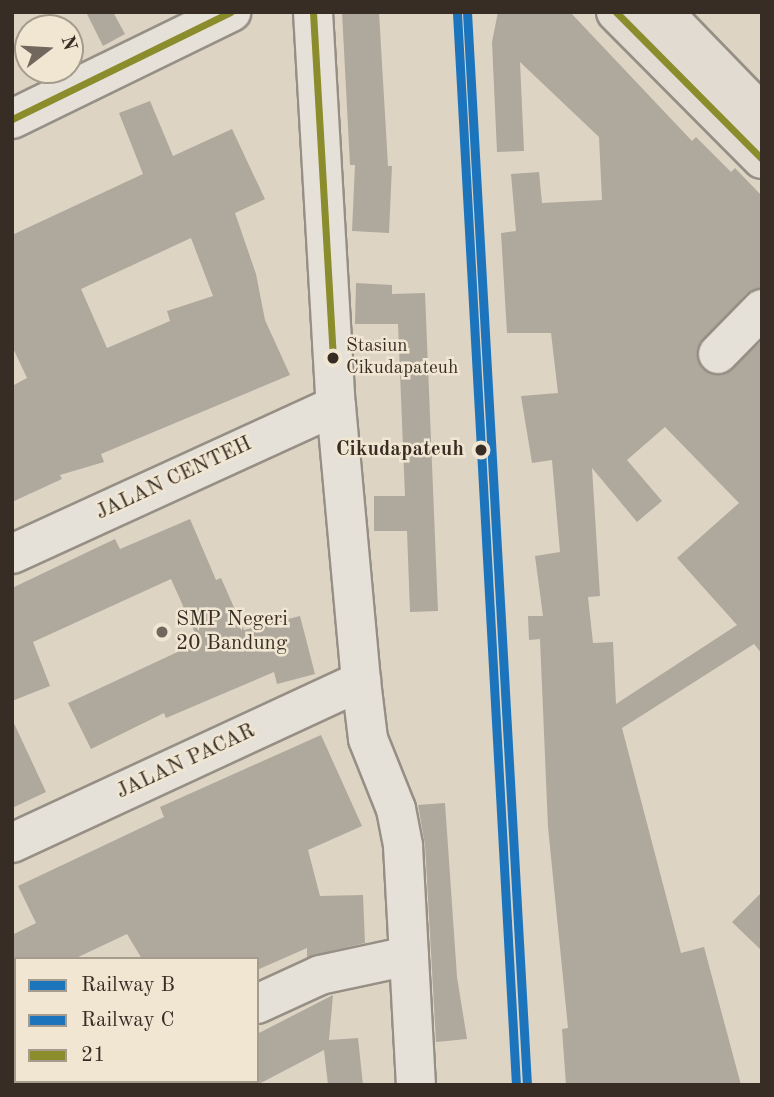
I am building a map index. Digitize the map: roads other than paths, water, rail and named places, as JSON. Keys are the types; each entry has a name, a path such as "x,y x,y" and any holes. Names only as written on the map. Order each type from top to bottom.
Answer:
{"main road":[{"path":"616,12 762,159"},
{"path":"663,12 693,27 762,114"}],"street":[{"path":"12,120 231,12"},
{"path":"313,12 337,406 361,681 368,739 396,809 409,957 415,1085"},
{"path":"718,354 762,309"},
{"name":"JALAN CENTEH","path":"12,554 337,406"},
{"name":"JALAN PACAR","path":"12,843 361,681"},
{"path":"259,1003 320,975 409,957"}],"rail line":[{"name":"B","path":"467,12 527,1085"},
{"name":"C","path":"457,13 516,1085"}],"place":[{"name":"Stasiun Cikudapateuh","path":"333,358"},
{"name":"Cikudapateuh","path":"481,450"},
{"name":"SMP Negeri 20 Bandung","path":"162,632"}]}
